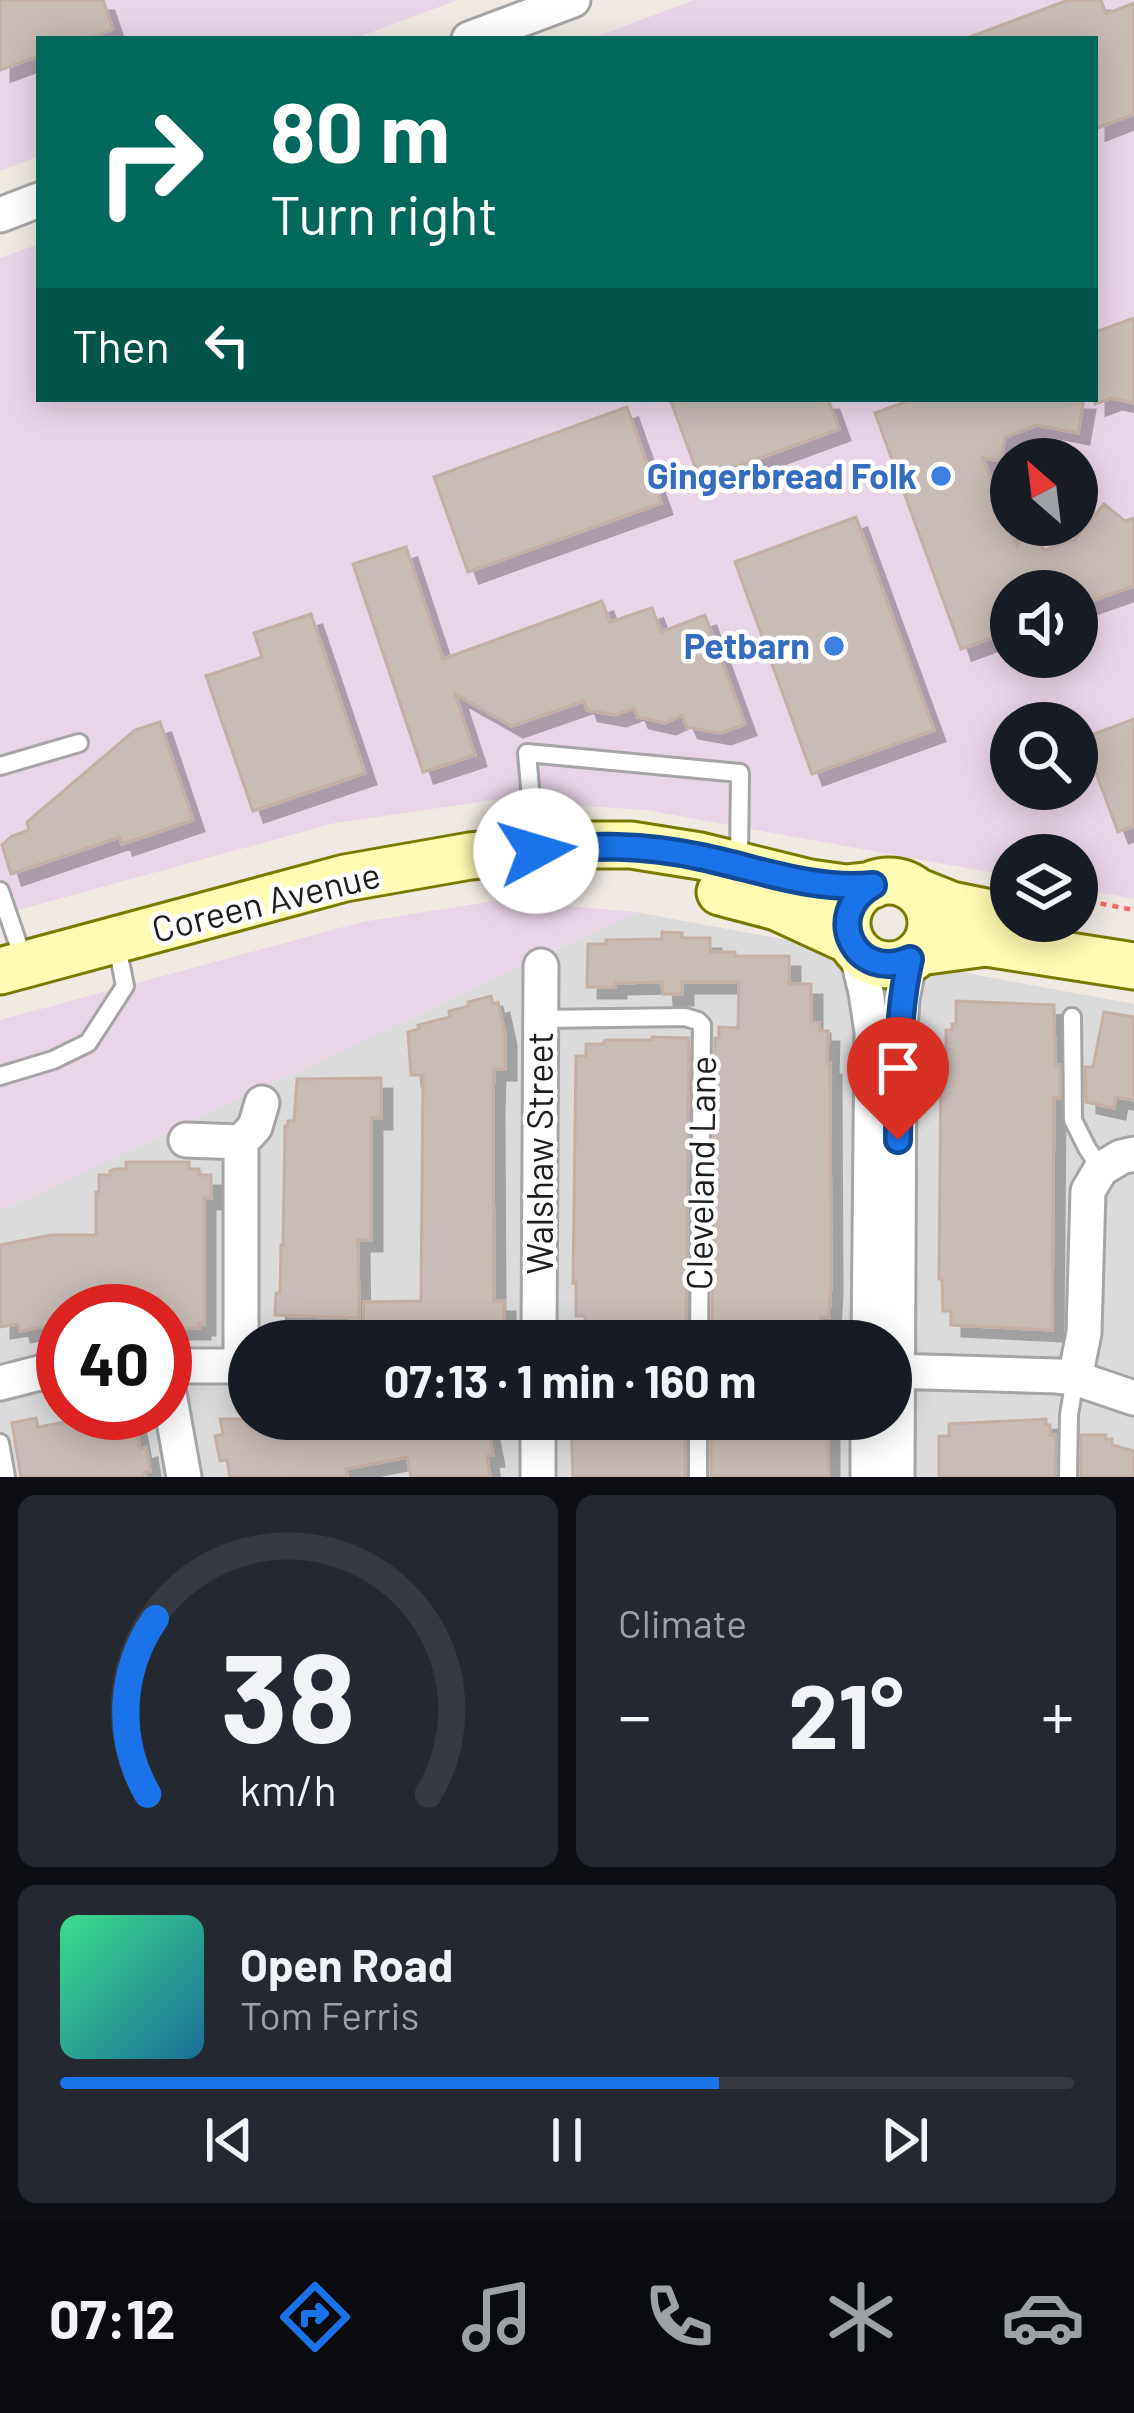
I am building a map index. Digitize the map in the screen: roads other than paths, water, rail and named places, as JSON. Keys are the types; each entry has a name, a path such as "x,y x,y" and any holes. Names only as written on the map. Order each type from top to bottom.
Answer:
{"street":[{"path":"477,36 573,0"},
{"path":"0,215 36,201"},
{"name":"Coreen Avenue","path":"13,968 345,878 470,856 588,845 632,845 700,856 846,888 895,888 990,913"},
{"name":"Coreen Avenue","path":"536,851 736,895 806,918 853,944"},
{"path":"853,944 874,962 899,964 915,955 926,943 931,921 924,900 895,888 855,898 847,919 872,1032 869,1320"},
{"path":"1098,933 1134,940"},
{"path":"915,955 986,943 1134,966"},
{"path":"896,1320 899,1048 902,999 915,955"},
{"name":"Walshaw Street","path":"539,1320 542,966"},
{"path":"244,1320 241,1142 255,1126 262,1103"},
{"path":"186,1140 241,1142"},
{"path":"1075,1378 1084,1333 1090,1183 1101,1168 1134,1154"},
{"path":"192,1368 228,1367"},
{"path":"912,1371 1075,1378 1134,1398"},
{"path":"0,1383 36,1374"},
{"path":"177,1440 184,1477"},
{"path":"538,1440 538,1477"},
{"path":"868,1440 868,1477"},
{"path":"896,1440 897,1477"}],"lane":[{"path":"0,766 79,743"},
{"path":"536,851 527,753 740,773 739,867"},
{"path":"0,890 13,968"},
{"path":"0,1076 53,1060 88,1043 124,986 116,940"},
{"name":"Cleveland Lane","path":"541,1019 685,1017 702,1025 699,1320"},
{"path":"1072,1017 1073,1120 1101,1168"},
{"path":"1068,1477 1075,1378"},
{"path":"698,1440 698,1477"},
{"path":"0,1442 6,1477"}],"place":[{"name":"Gingerbread Folk","path":"941,476"},
{"name":"Petbarn","path":"834,646"}]}
